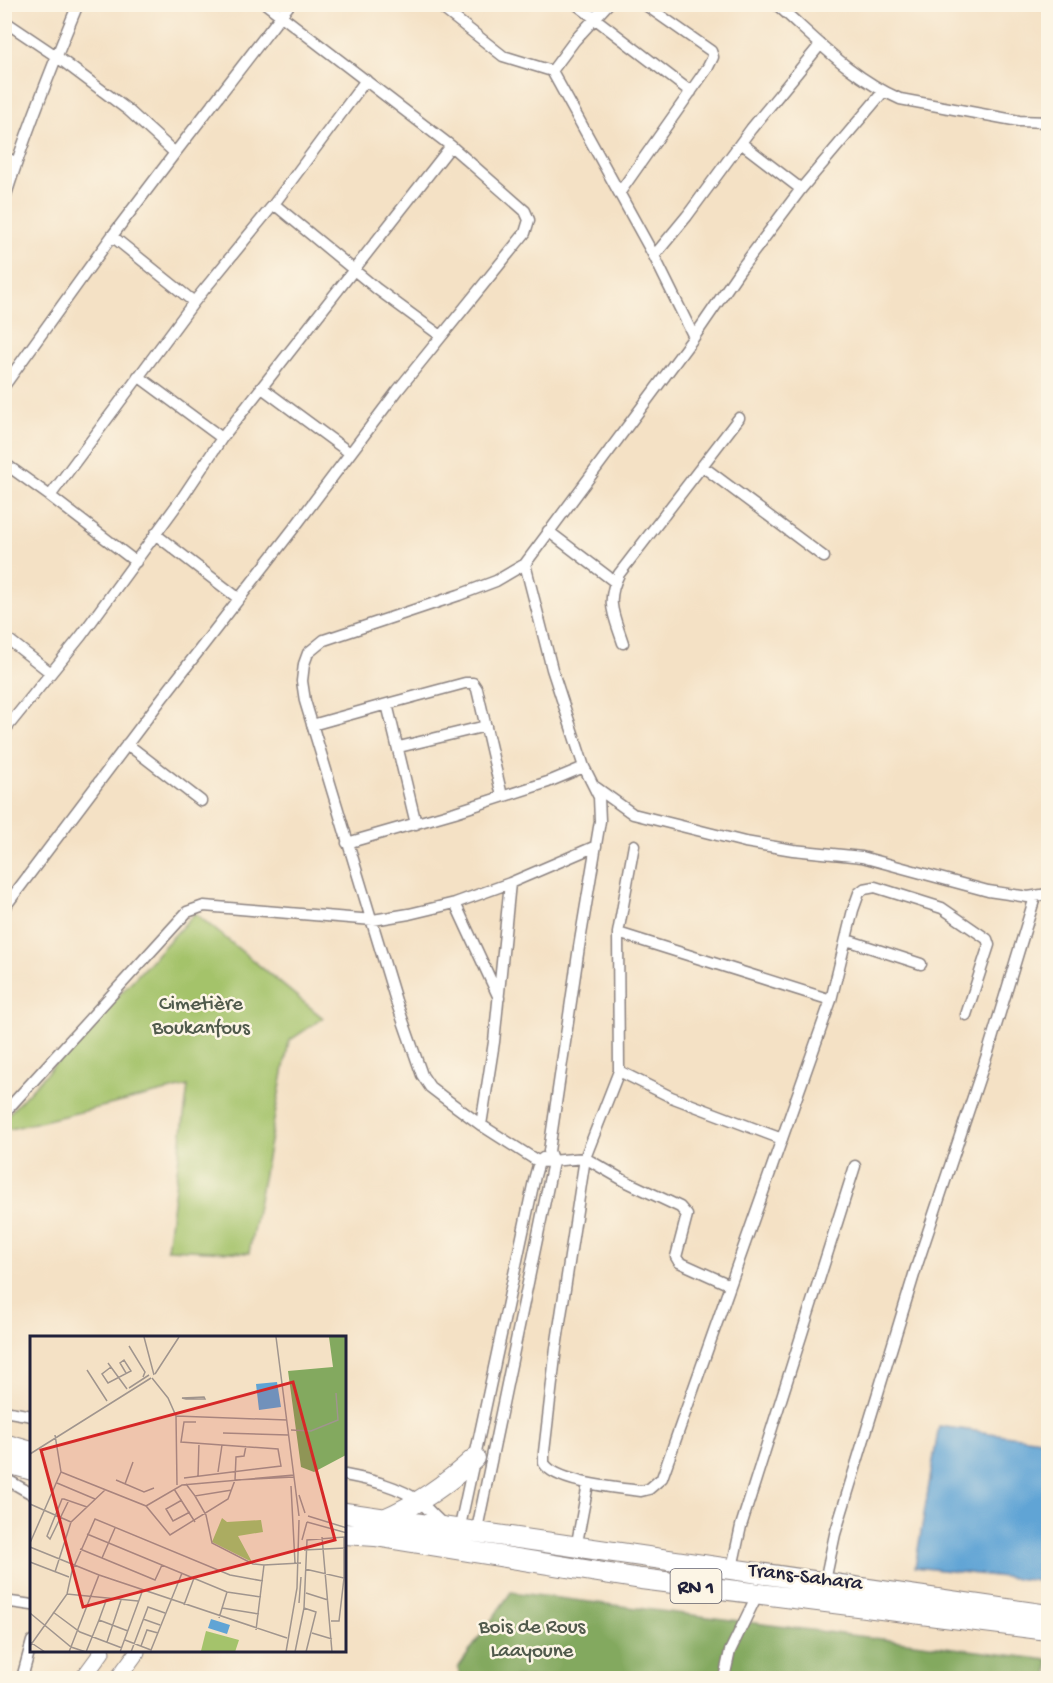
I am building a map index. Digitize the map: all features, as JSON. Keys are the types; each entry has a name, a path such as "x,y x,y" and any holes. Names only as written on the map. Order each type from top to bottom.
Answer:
{"highway":[{"path":"4,1444 30,1451"},
{"path":"384,1519 420,1502 440,1489 475,1458"},
{"path":"4,1462 30,1469"},
{"name":"Trans-Sahara","path":"352,1514 1048,1615"},
{"name":"Trans-Sahara","path":"346,1534 375,1536 641,1579 1048,1630"},
{"path":"806,1599 806,1589 823,1581 833,1593 829,1602"}],"main road":[{"path":"83,1678 101,1653"},
{"path":"118,1678 136,1653"}],"street":[{"path":"4,201 56,56 78,4"},
{"path":"4,908 238,598 441,336 525,233 529,220 525,211 452,146 266,4"},
{"path":"4,386 112,236 290,4"},
{"path":"437,4 503,56 552,72 620,192 694,337"},
{"path":"576,4 691,92"},
{"path":"552,72 560,58 608,4"},
{"path":"620,192 713,57 711,51 644,4"},
{"path":"776,4 820,45 883,92 916,103 1019,121 1048,122"},
{"path":"4,21 56,56 128,110 175,153"},
{"path":"654,256 820,45"},
{"path":"51,496 194,302 274,204 366,80"},
{"path":"539,1162 481,1125 430,1087 422,1075 396,1002 305,701 302,681 304,664 308,653 324,640 459,595 496,581 525,564 801,189 883,92"},
{"path":"741,143 801,189"},
{"path":"4,731 81,636 156,534 222,438 452,146"},
{"path":"4,156 16,163"},
{"path":"274,204 353,270 441,336"},
{"path":"112,236 194,302"},
{"path":"138,376 222,438"},
{"path":"262,388 350,453"},
{"path":"623,643 610,604 612,588 619,574 738,418"},
{"path":"4,463 51,496 136,562"},
{"path":"702,466 824,557"},
{"path":"548,531 615,582"},
{"path":"156,534 238,598"},
{"path":"461,1531 551,1157 579,947 600,821 599,797 584,767 552,669 525,564"},
{"path":"4,636 51,673"},
{"path":"312,725 465,683 473,683 477,689 502,796"},
{"path":"387,704 416,824"},
{"path":"399,747 486,726"},
{"path":"127,744 201,801"},
{"path":"347,843 416,824 548,782 584,767"},
{"path":"594,786 633,814 745,842 862,857 972,887 1035,897 1048,894"},
{"path":"634,845 618,933 619,1071 585,1158 556,1348 544,1464 552,1473 588,1484 646,1491 662,1478 831,1000 859,893 864,889 875,887 942,908 987,939 989,945 966,1015"},
{"path":"4,1113 166,934 187,912 197,907 373,920 455,903 510,883 596,846"},
{"path":"481,1125 499,998 510,883"},
{"path":"823,1581 835,1534 916,1268 988,1052 1035,897"},
{"path":"455,903 499,998"},
{"path":"618,933 831,1000"},
{"path":"847,940 921,964"},
{"path":"619,1071 671,1097 782,1139"},
{"path":"539,1162 551,1157 585,1158 684,1211 687,1215 676,1257 680,1262 730,1285"},
{"path":"461,1531 539,1162"},
{"path":"732,1568 741,1526 855,1166"},
{"path":"4,1411 30,1416"},
{"path":"346,1475 388,1486 420,1502 461,1531"},
{"path":"4,1478 30,1493"},
{"path":"576,1548 588,1484"},
{"path":"724,1678 730,1651 758,1593"},
{"path":"4,1601 30,1605"},
{"path":"24,1677 30,1650"}],"green space":[{"name":"Cimetière Boukanfous","path":"195,913 323,1018 289,1041 249,1253 167,1249 188,1086 10,1129 5,1128 4,1119"},
{"name":"Bois de Rous Laayoune","path":"511,1592 1048,1660 1048,1678 460,1678 458,1668"}],"water":[{"path":"939,1426 1048,1441 1048,1582 915,1567"}]}
